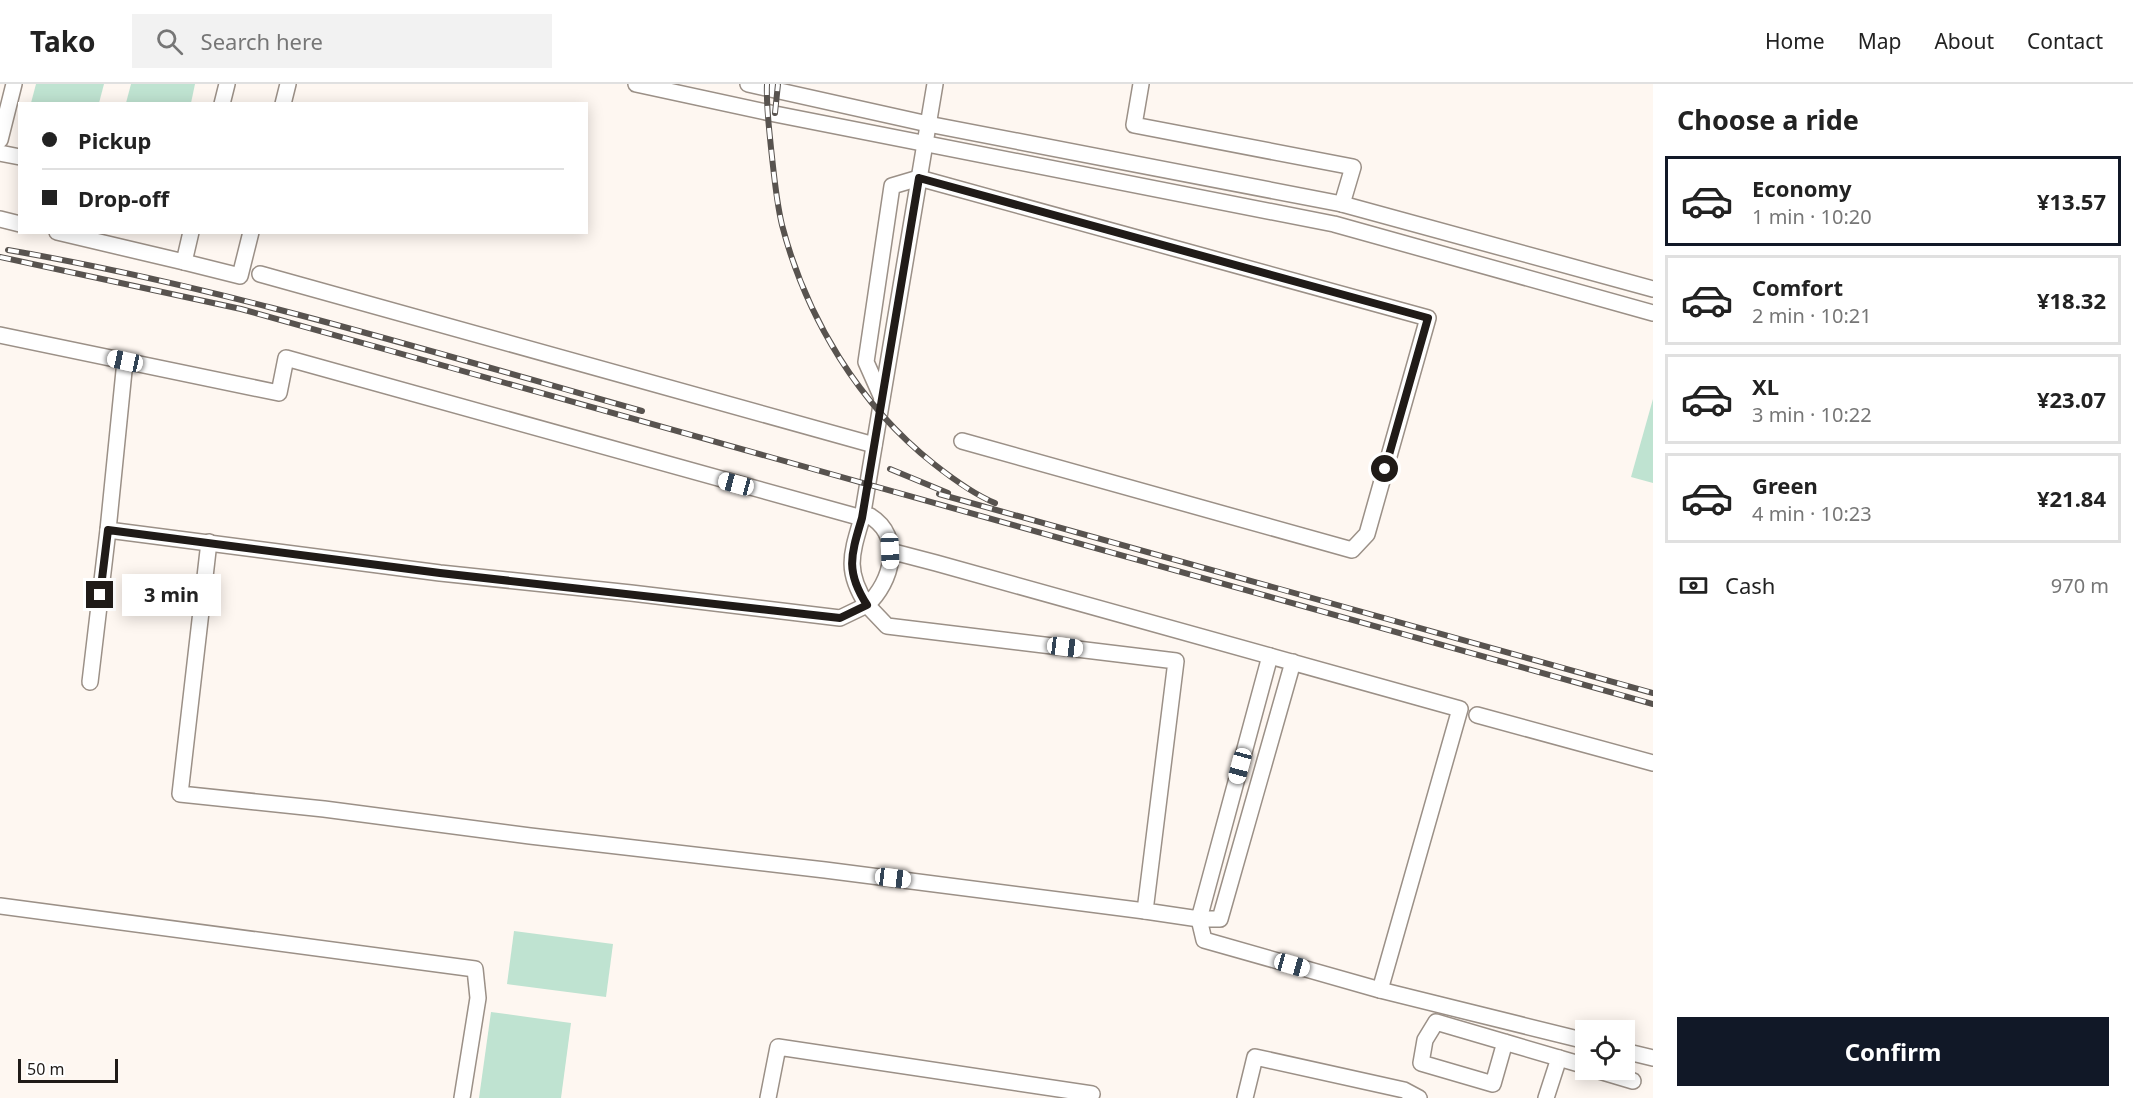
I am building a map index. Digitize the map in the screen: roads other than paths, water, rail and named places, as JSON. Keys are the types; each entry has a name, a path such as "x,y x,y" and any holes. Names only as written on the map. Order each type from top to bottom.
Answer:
{"street":[{"path":"0,140 14,84"},
{"path":"222,102 227,84"},
{"path":"284,102 288,84"},
{"path":"636,84 775,114 1334,224 1653,313"},
{"path":"747,84 928,123 1342,204 1653,289"},
{"path":"935,84 862,518 852,552 856,588 867,605 887,626 1176,661 1145,910"},
{"path":"1141,84 1134,125 1353,167 1342,204"},
{"path":"0,153 18,157"},
{"path":"882,398 866,362 892,186 919,178 1428,318 1367,534 1352,550 962,441"},
{"path":"0,219 18,224"},
{"path":"65,234 240,276 250,234"},
{"path":"184,262 191,234"},
{"path":"260,274 874,445"},
{"path":"0,335 279,393 286,358 862,518 870,516 880,522 890,541 890,567 879,593 867,605 840,618 440,573 108,530"},
{"path":"90,682 125,361"},
{"path":"209,542 180,794 324,809 530,836 825,870 1145,910 1199,919 1220,919 1293,662"},
{"path":"890,551 1460,709 1380,990"},
{"path":"1270,656 1199,919 1204,940 1380,990 1575,1038"},
{"path":"1477,715 1653,763"},
{"path":"0,906 475,969 478,998 462,1098"},
{"path":"1505,1042 1493,1084 1421,1063 1425,1040 1436,1022 1505,1042 1575,1063"},
{"path":"768,1098 778,1047 1092,1094"},
{"path":"1635,1054 1653,1058"},
{"path":"1245,1098 1255,1057 1404,1090 1419,1098"},
{"path":"1546,1098 1559,1058"}],"railway":[{"path":"767,84 771,148 782,225 805,293 821,325 859,387 907,441 956,481 995,503"},
{"path":"775,113 778,84"},
{"path":"8,250 168,282 327,322 642,411"},
{"path":"0,257 241,309 1653,704"},
{"path":"890,469 948,493"},
{"path":"939,494 1653,693"}]}
